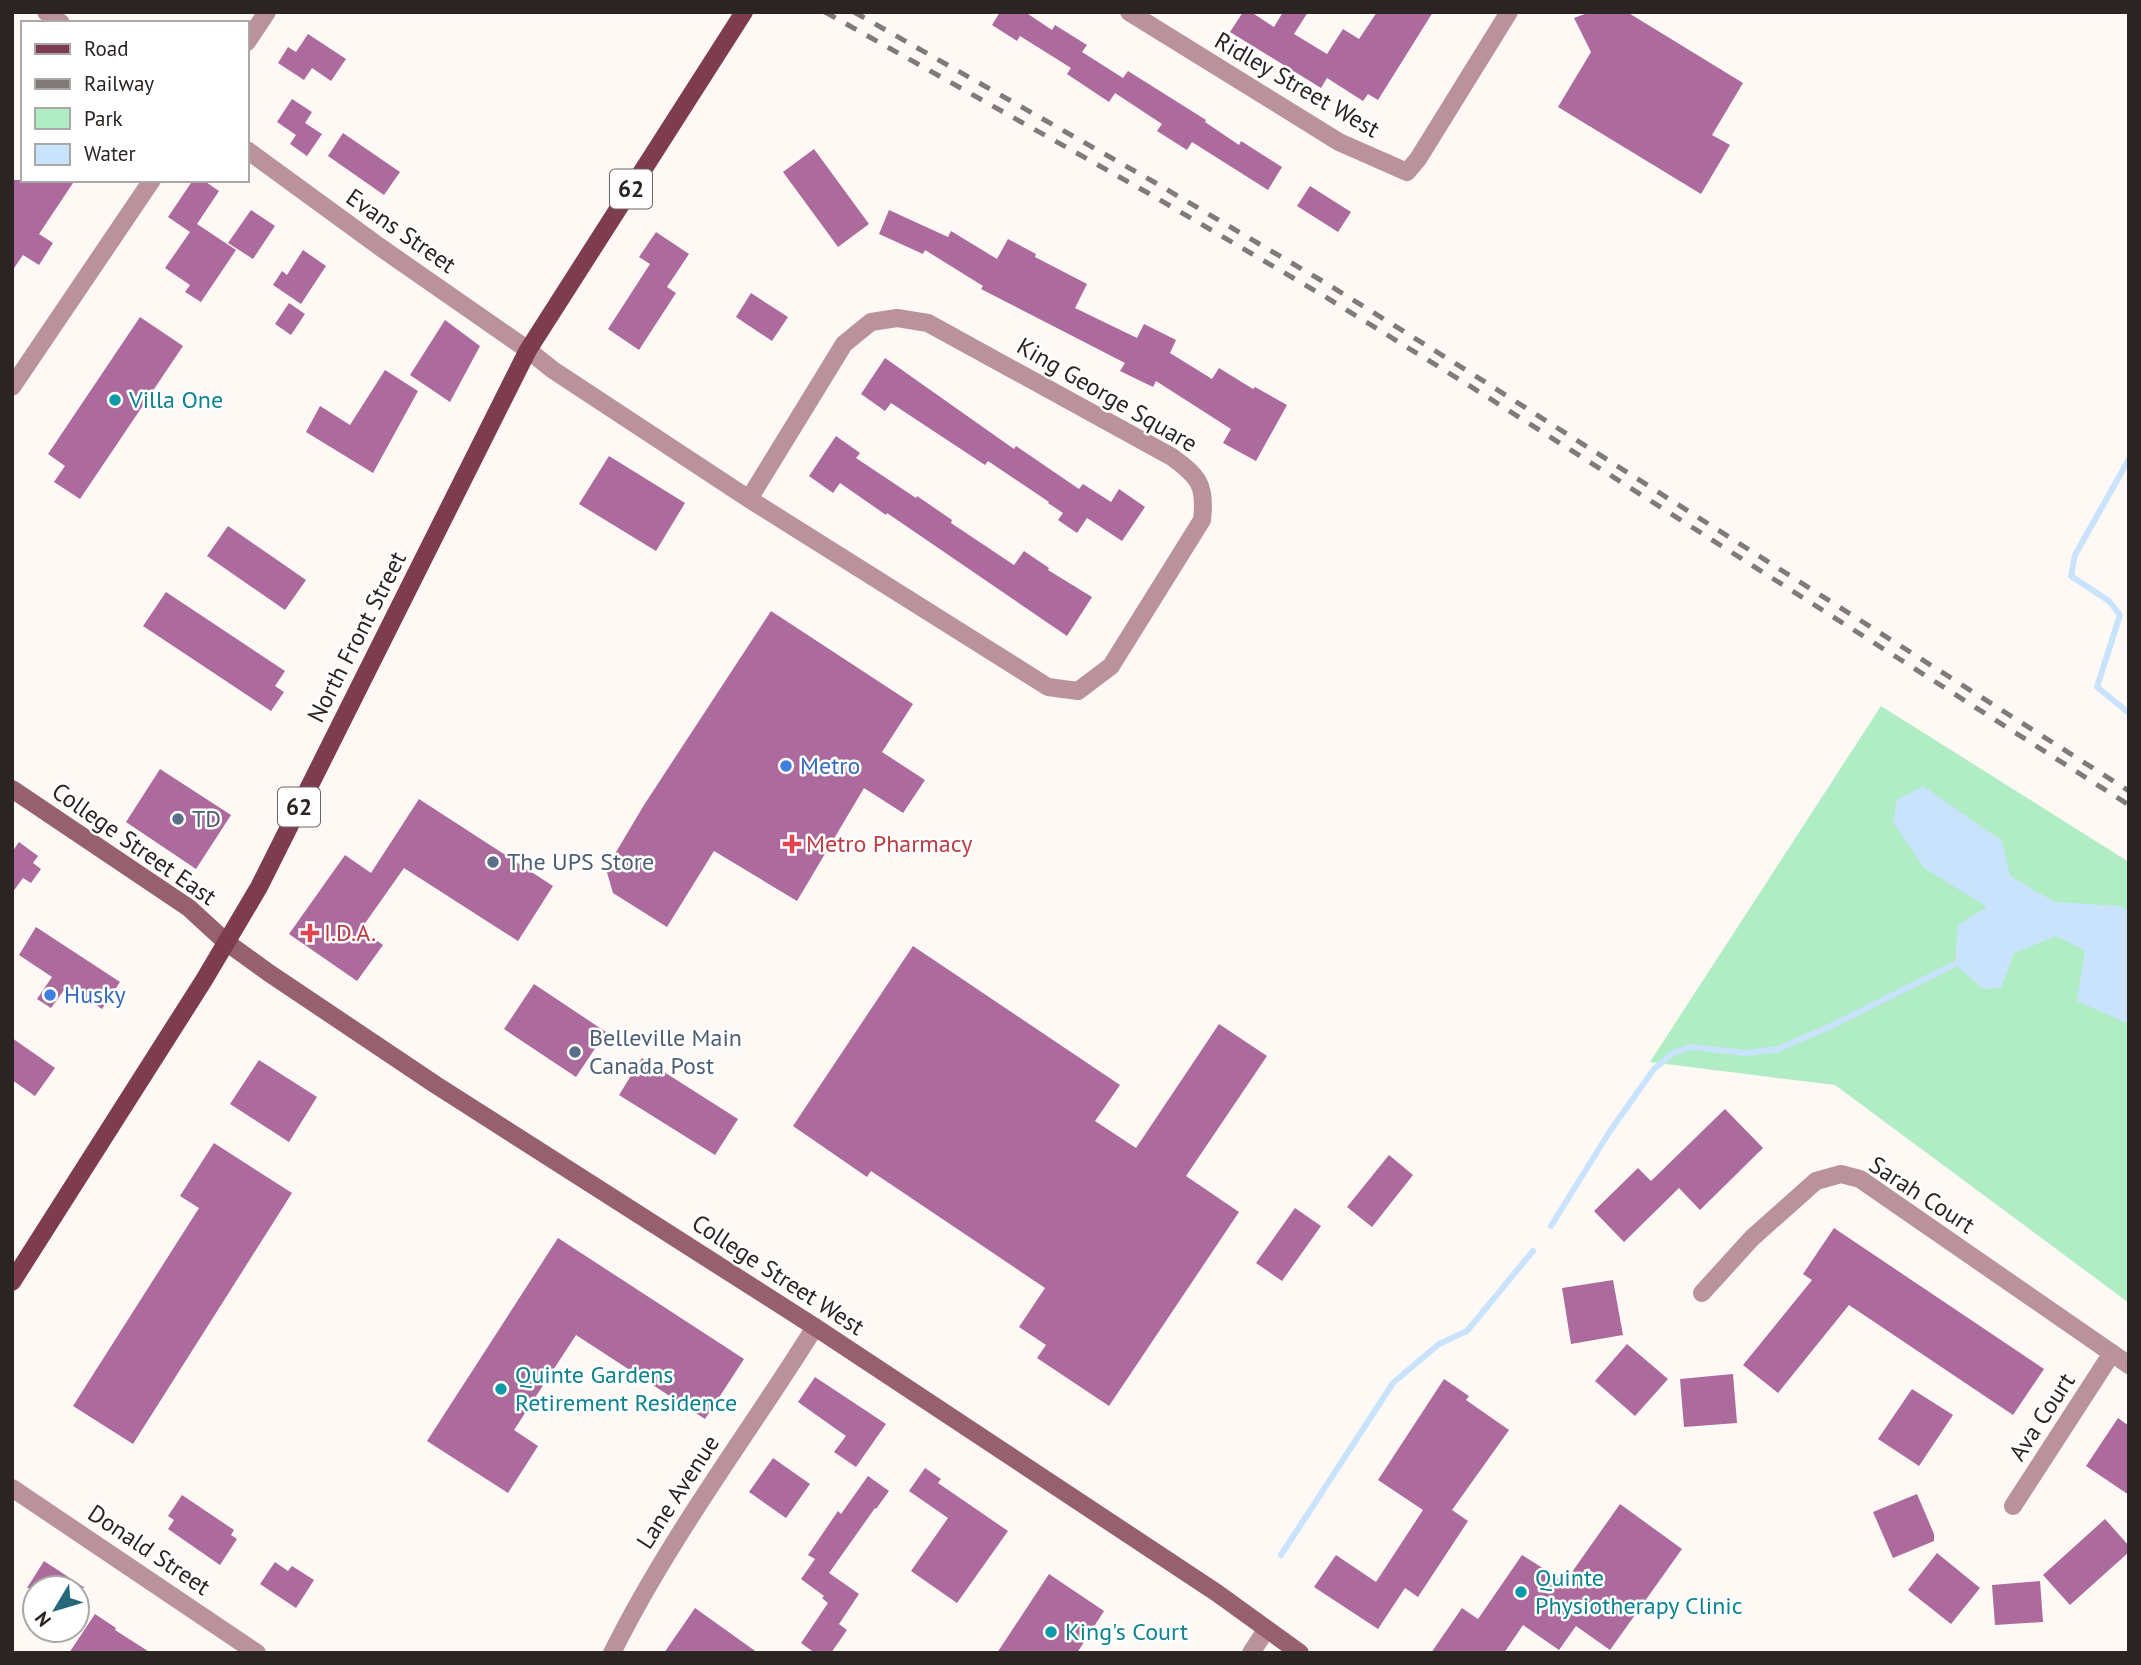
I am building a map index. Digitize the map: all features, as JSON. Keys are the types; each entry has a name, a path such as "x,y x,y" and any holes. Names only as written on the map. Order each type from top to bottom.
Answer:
{"main road":[{"name":"North Front Street","path":"12,1282 204,981 259,887 528,350 739,20"},
{"name":"College Street East","path":"12,789 189,908 226,942"},
{"name":"College Street West","path":"226,942 436,1084 815,1327 1217,1593 1300,1653"}],"street":[{"path":"248,40 267,12"},
{"name":"Ridley Street West","path":"1129,12 1339,142 1407,172 1418,159 1509,12"},
{"name":"Evans Street","path":"248,151 528,350"},
{"path":"12,387 151,182"},
{"name":"King George Square","path":"528,350 553,370 749,499 1048,687 1078,691 1111,666 1202,520 1205,498 1194,473 1172,457 928,323 897,318 870,322 844,344 749,499"},
{"name":"Sarah Court","path":"1702,1293 1752,1238 1816,1181 1841,1174 1860,1180 2129,1365"},
{"name":"Lane Avenue","path":"612,1653 663,1561 815,1327"},
{"name":"Ava Court","path":"2013,1506 2112,1353"},
{"name":"Donald Street","path":"12,1488 257,1653"},
{"path":"1251,1653 1266,1630"}],"green space":[{"path":"1881,706 2129,862 2129,1303 1835,1085 1650,1062"}],"water":[{"path":"1923,786 2002,841 2010,876 2055,902 2121,906 2129,911 2129,1024 2077,1001 2085,951 2056,936 2014,953 2001,988 1983,989 1955,964 1958,925 1987,907 1924,868 1893,822 1897,800"}],"building":[{"path":"1000,12 1025,12 1052,30 1055,25 1087,45 1082,52 1123,78 1128,71 1206,120 1205,122 1239,145 1241,141 1282,167 1268,190 1192,142 1187,150 1157,131 1162,124 1115,93 1109,102 1067,74 1071,68 1020,36 1017,41 992,25"},
{"path":"1243,12 1251,12 1274,27 1283,12 1308,12 1294,34 1327,54 1343,29 1359,39 1377,12 1433,12 1378,100 1368,94 1363,101 1327,78 1321,88 1230,32"},
{"path":"1590,12 1627,12 1743,83 1712,135 1730,145 1701,194 1558,107 1591,52 1574,18"},
{"path":"308,34 346,59 331,81 312,68 304,80 278,63 288,47 296,52"},
{"path":"292,99 312,112 305,123 322,134 307,156 290,144 296,135 277,122"},
{"path":"343,133 400,172 384,195 328,156"},
{"path":"814,149 869,224 838,247 783,172"},
{"path":"12,180 74,182 39,234 53,243 39,265 23,255 12,271"},
{"path":"192,182 206,182 219,191 197,224 236,250 201,302 185,292 190,285 165,268 190,232 168,217"},
{"path":"1310,186 1351,212 1338,232 1297,206"},
{"path":"251,210 275,226 253,259 228,243"},
{"path":"889,210 948,237 951,231 997,259 1008,239 1036,254 1035,257 1087,284 1075,308 1137,338 1144,324 1176,340 1170,353 1212,379 1219,368 1253,389 1255,387 1287,405 1256,461 1223,443 1231,429 1156,381 1153,387 1120,371 1125,363 981,289 983,286 925,250 923,254 879,234"},
{"path":"656,232 689,254 667,287 676,293 639,350 608,329 650,264 639,257"},
{"path":"303,250 326,266 301,304 273,285 282,271 287,275"},
{"path":"751,293 788,317 772,341 736,317"},
{"path":"289,303 305,314 291,335 275,324"},
{"name":"Villa One","path":"140,317 183,346 80,499 54,482 65,466 48,454"},
{"path":"445,320 480,346 450,402 410,375"},
{"path":"885,358 1014,449 1016,446 1079,489 1083,484 1111,502 1119,489 1145,507 1122,541 1087,518 1077,533 1058,520 1063,513 988,461 985,465 891,403 885,411 861,394"},
{"path":"385,370 418,391 373,473 306,432 320,406 350,425"},
{"path":"836,436 860,453 856,458 916,498 917,496 952,520 951,523 1014,565 1024,551 1049,568 1048,570 1092,597 1067,636 840,483 833,493 809,476"},
{"path":"609,456 685,503 656,551 579,504"},
{"path":"228,526 306,580 285,610 207,556"},
{"path":"166,592 285,671 275,686 284,692 271,711 143,626"},
{"name":"Metro","path":"771,611 913,704 882,752 925,780 903,813 864,788 797,901 714,851 667,927 613,893 606,869 644,805"},
{"name":"TD","path":"160,769 231,815 196,869 126,822"},
{"path":"419,799 553,886 518,941 404,868 361,929 383,945 357,981 289,934 345,855 371,873"},
{"path":"19,842 38,856 33,863 41,869 31,883 23,878 12,893 12,852"},
{"name":"Husky","path":"36,927 120,982 102,1009 67,986 51,1008 37,999 52,977 19,955"},
{"path":"913,946 1120,1085 1095,1121 1136,1148 1219,1024 1267,1056 1186,1176 1239,1212 1109,1406 1037,1358 1046,1345 1019,1327 1045,1288 871,1171 867,1177 793,1126"},
{"path":"534,984 606,1032 576,1077 504,1029"},
{"path":"12,1038 55,1068 35,1096 12,1080"},
{"path":"642,1058 738,1119 715,1155 619,1095"},
{"path":"259,1060 317,1097 289,1142 230,1104"},
{"path":"1725,1109 1763,1148 1700,1210 1679,1188 1624,1242 1594,1211 1638,1168 1651,1181"},
{"path":"214,1143 292,1193 133,1444 73,1406 199,1208 180,1196"},
{"path":"1389,1155 1413,1175 1372,1227 1347,1207"},
{"path":"1295,1208 1321,1226 1282,1281 1256,1263"},
{"path":"1834,1228 2044,1369 2013,1415 1849,1305 1778,1393 1743,1365 1812,1280 1803,1274"},
{"name":"Quinte Gardens Retirement Residence","path":"558,1238 744,1359 705,1419 576,1335 514,1430 538,1446 508,1493 427,1441"},
{"path":"1613,1280 1623,1335 1571,1344 1562,1288"},
{"path":"1627,1344 1668,1379 1635,1416 1595,1381"},
{"path":"1733,1374 1737,1423 1684,1427 1680,1379"},
{"path":"815,1377 886,1424 856,1467 834,1452 846,1436 798,1402"},
{"path":"1444,1379 1469,1396 1466,1400 1509,1430 1452,1510 1468,1521 1418,1597 1405,1588 1378,1629 1314,1587 1336,1555 1376,1582 1423,1510 1378,1480"},
{"path":"1912,1389 1953,1415 1919,1466 1878,1439"},
{"path":"2118,1418 2129,1426 2129,1495 2086,1466"},
{"path":"773,1458 810,1484 786,1518 749,1492"},
{"path":"925,1468 941,1479 938,1483 1008,1531 957,1603 911,1571 948,1518 909,1491"},
{"path":"868,1476 889,1491 829,1573 859,1594 839,1624 847,1630 831,1653 815,1653 801,1643 828,1603 822,1598 824,1596 801,1579 815,1559 808,1555 838,1511 841,1514"},
{"path":"1917,1494 1934,1534 1934,1541 1893,1558 1873,1512"},
{"path":"182,1495 234,1530 231,1535 237,1539 220,1565 168,1529 174,1520 168,1516"},
{"path":"1620,1504 1682,1549 1610,1650 1576,1626 1559,1650 1523,1625 1504,1653 1431,1653 1462,1608 1478,1619 1522,1555 1565,1582"},
{"path":"2105,1519 2129,1546 2129,1552 2070,1605 2043,1575"},
{"path":"1937,1553 1980,1588 1951,1624 1908,1590"},
{"path":"44,1561 64,1574 36,1574"},
{"path":"275,1562 288,1571 292,1566 314,1580 296,1608 260,1584"},
{"name":"King's Court","path":"1049,1574 1104,1611 1077,1653 997,1653"},
{"path":"2040,1581 2043,1622 1995,1625 1992,1585"},
{"path":"695,1608 758,1653 664,1653"},
{"path":"95,1614 151,1653 69,1653 75,1644 91,1644 91,1620"}],"waterway":[{"path":"2129,459 2075,555 2071,576 2109,601 2120,615 2097,687 2129,713"},
{"path":"1551,1226 1610,1131 1654,1069 1673,1053 1692,1047 1746,1053 1778,1049 1827,1028 1955,964"},
{"path":"1281,1555 1393,1383 1439,1344 1467,1331 1533,1251"}],"railway":[{"path":"825,12 1148,193 1324,296 2129,805"},
{"path":"854,12 1329,285 2129,791"}],"place":[{"name":"Villa One","path":"115,400"},
{"name":"Metro","path":"786,766"},
{"name":"TD","path":"178,819"},
{"name":"Metro Pharmacy","path":"792,844"},
{"name":"The UPS Store","path":"493,862"},
{"name":"I.D.A.","path":"310,933"},
{"name":"Husky","path":"50,995"},
{"name":"Belleville Main Canada Post","path":"575,1052"},
{"name":"Quinte Gardens Retirement Residence","path":"501,1389"},
{"name":"Quinte Physiotherapy Clinic","path":"1521,1592"},
{"name":"King's Court","path":"1051,1632"}]}
